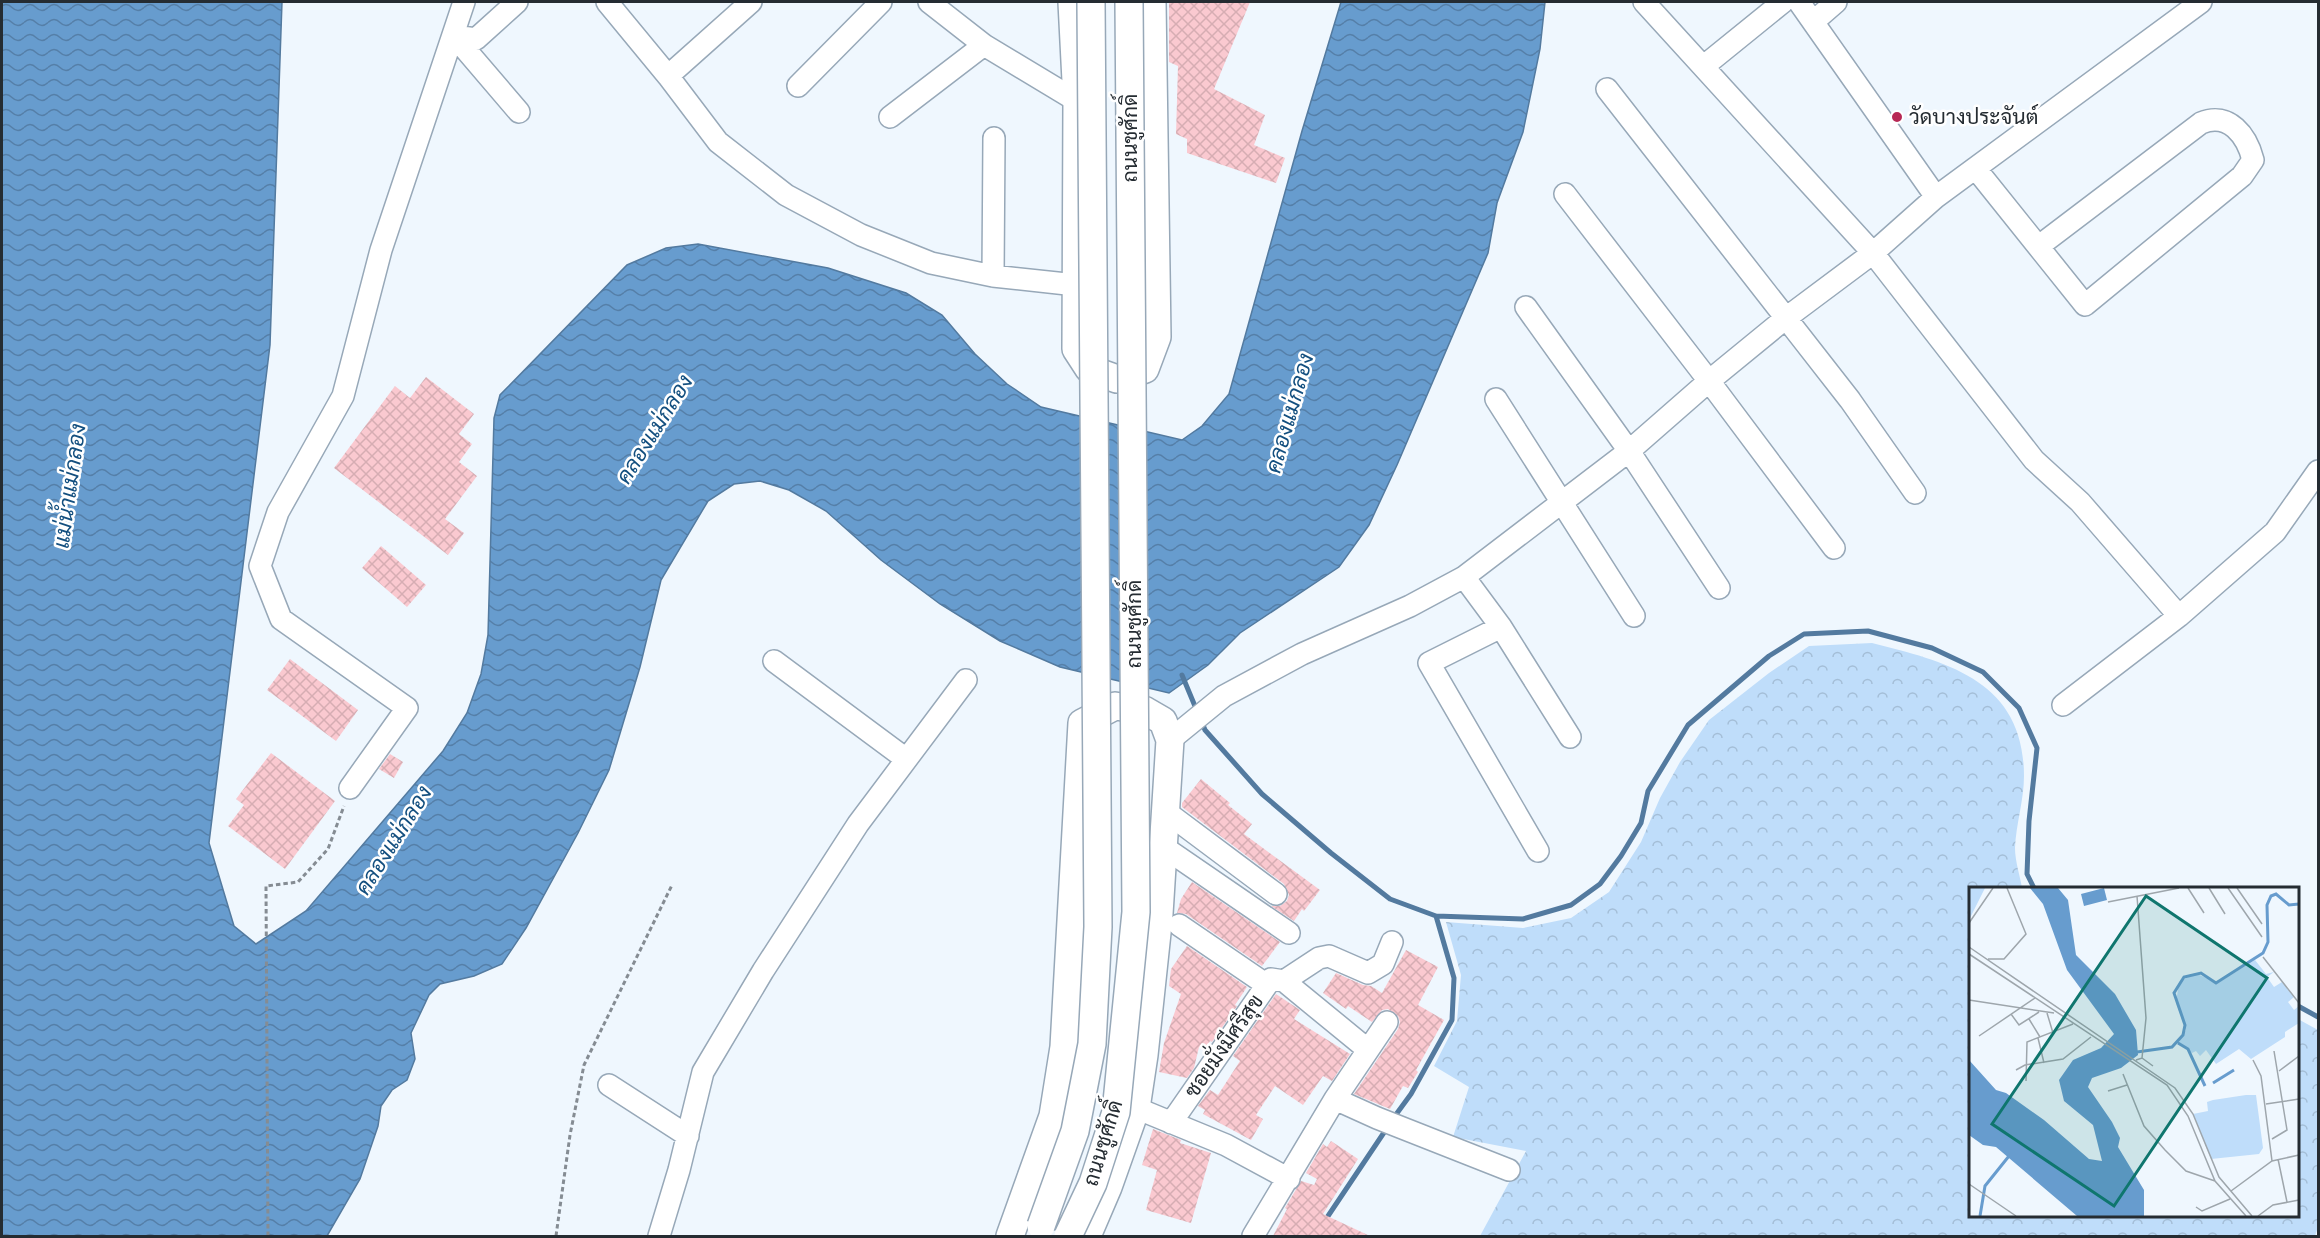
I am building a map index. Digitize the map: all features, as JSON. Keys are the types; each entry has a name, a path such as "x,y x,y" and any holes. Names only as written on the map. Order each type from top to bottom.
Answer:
{"main road":[{"path":"1072,2 1077,101 1076,349 1089,369 1117,379 1145,369 1157,337 1152,2"},
{"name":"ถนนชูศักดิ์","path":"1038,1231 1075,1131 1092,1044 1098,927 1091,2"},
{"name":"ถนนชูศักดิ์","path":"1068,1236 1093,1183 1116,1112 1136,912 1129,2"},
{"path":"1010,1236 1053,1116 1064,1047 1082,723 1115,706 1144,710 1177,733 1165,811 1159,914 1136,1108 1108,1187 1087,1236"}],"street":[{"path":"350,788 407,708 280,618 261,566 278,512 343,396 381,250 464,2"},
{"path":"454,36 476,39 517,2"},
{"path":"607,2 668,76 718,142 786,195 861,235 930,263 993,276 1076,285"},
{"path":"668,76 751,2"},
{"path":"798,86 881,2"},
{"path":"929,2 984,45 1077,101"},
{"path":"1644,2 1873,253 2034,460 2080,502 2179,616"},
{"path":"1704,66 1783,2"},
{"path":"1799,2 1936,197"},
{"path":"1813,22 1836,2"},
{"path":"1177,733 1224,696 1302,654 1410,606 1464,577 1629,451 1786,318 1873,253 1936,197 2201,2"},
{"path":"454,36 519,112"},
{"path":"890,117 984,45"},
{"path":"1607,89 1850,400 1916,493"},
{"path":"1976,169 2085,305 2242,176 2253,160 2250,147 2239,130 2230,123 2208,119 2039,246"},
{"path":"993,276 994,138"},
{"path":"1565,194 1834,548"},
{"path":"1526,307 1629,451 1719,588"},
{"path":"1496,399 1634,616"},
{"path":"2063,705 2179,616 2275,532 2319,471"},
{"path":"1464,577 1501,627 1570,737"},
{"path":"1501,627 1429,663 1538,851"},
{"path":"774,661 906,759"},
{"path":"659,1236 688,1136 703,1072 763,971 858,824 966,680"},
{"path":"1165,811 1276,894"},
{"path":"1162,846 1289,933"},
{"path":"1179,925 1275,983 1319,958 1329,956 1368,973 1383,964 1392,942"},
{"name":"ซอยมั่งมีศรีสุข","path":"1171,1123 1275,983 1367,1049"},
{"path":"1253,1236 1335,1099 1387,1022"},
{"path":"609,1085 688,1136"},
{"path":"1335,1099 1509,1170"},
{"name":"ซอยมั่งมีศรีสุข","path":"1136,1108 1226,1145 1289,1179"}],"path":[{"path":"268,1236 266,886 298,882 328,849 350,788"},
{"path":"556,1236 570,1135 584,1065 672,885"}],"green space":[{"path":"1872,643 1928,658 1953,668 1976,681 1996,697 2011,718 2021,744 2024,785 2015,848 2022,887 1969,887 1969,1217 2299,1217 2299,1020 2318,1030 2318,1230 2315,1236 1480,1236 1526,1151 1453,1137 1469,1087 1434,1066 1457,1021 1461,975 1446,922 1523,928 1571,918 1609,892 1641,842 1660,798 1680,762 1709,720 1769,673 1809,646"}],"water":[{"path":"2,2 282,2 270,345 209,843 234,926 256,944 306,911 443,751 467,713 481,674 488,635 494,418 500,395 627,265 666,248 698,244 828,268 906,293 942,315 975,354 1007,384 1041,407 1182,440 1202,426 1229,394 1302,131 1341,2 1545,2 1540,49 1523,132 1497,203 1488,253 1369,525 1339,567 1240,633 1208,665 1169,693 1060,667 1000,641 940,604 881,560 826,511 789,490 760,481 734,484 708,501 661,580 640,667 609,770 578,833 526,928 502,964 474,976 440,984 429,995 411,1033 415,1059 407,1080 392,1090 381,1106 378,1126 360,1179 327,1236 2,1236"}],"building":[{"path":"1169,2 1250,2 1214,89 1265,115 1254,145 1285,158 1276,183 1187,153 1187,139 1176,134 1178,66 1169,62"},
{"path":"426,377 474,414 459,434 472,444 459,462 477,476 445,519 464,533 448,555 334,468 395,386 410,398"},
{"path":"381,546 426,585 407,607 362,568"},
{"path":"290,659 358,710 336,741 267,690"},
{"path":"271,753 335,801 285,869 228,826 244,805 236,799"},
{"path":"390,754 403,762 394,778 379,769"},
{"path":"1201,779 1252,824 1244,834 1320,890 1294,921 1271,906 1280,906 1287,901 1289,895 1284,884 1182,807 1182,803"},
{"path":"1192,882 1280,942 1262,966 1186,914 1177,913 1181,899"},
{"path":"1187,946 1247,987 1212,1042 1210,1041 1205,1049 1199,1047 1194,1068 1187,1078 1159,1072 1164,1043 1181,994 1169,986 1171,969"},
{"path":"1406,950 1438,967 1418,1005 1444,1020 1416,1070 1418,1072 1408,1088 1403,1086 1390,1109 1354,1094 1398,1029 1400,1022 1398,1016 1388,1009 1382,1010 1372,1022 1348,1006 1346,1009 1323,993 1336,973 1363,985 1371,986 1382,993"},
{"path":"1276,994 1300,1010 1294,1019 1350,1054 1332,1081 1323,1076 1303,1105 1275,1086 1256,1115 1263,1119 1251,1140 1203,1114 1205,1110 1198,1106 1210,1090 1218,1095 1240,1061 1233,1056"},
{"path":"1153,1129 1181,1140 1180,1143 1211,1153 1191,1223 1146,1210 1157,1170 1142,1165"},
{"path":"1331,1141 1358,1159 1323,1214 1370,1236 1273,1236 1287,1209 1285,1208 1301,1181 1314,1185 1317,1179 1306,1173 1323,1144 1327,1147"}],"waterway":[{"path":"1201,720 1205,730 1262,794 1331,853 1390,899 1436,916 1523,919 1571,905 1600,884 1621,856 1641,823 1648,791 1688,725 1769,656 1804,634 1868,631 1932,648 1983,672 2019,708 2037,748 2029,821 2027,874 2034,887"},
{"path":"1182,675 1197,711"},
{"path":"1392,1120 1411,1094 1452,1020 1454,978 1436,916"},
{"path":"2299,1007 2318,1017"},
{"path":"1324,1222 1387,1128"}],"place":[{"name":"วัดบางประจันต์","path":"1897,117"}],"water label":[{"name":"คลองแม่กลอง","path":"1289,413"},
{"name":"คลองแม่กลอง","path":"654,429"},
{"name":"แม่น้ำแม่กลอง","path":"69,486"},
{"name":"คลองแม่กลอง","path":"393,840"}]}
